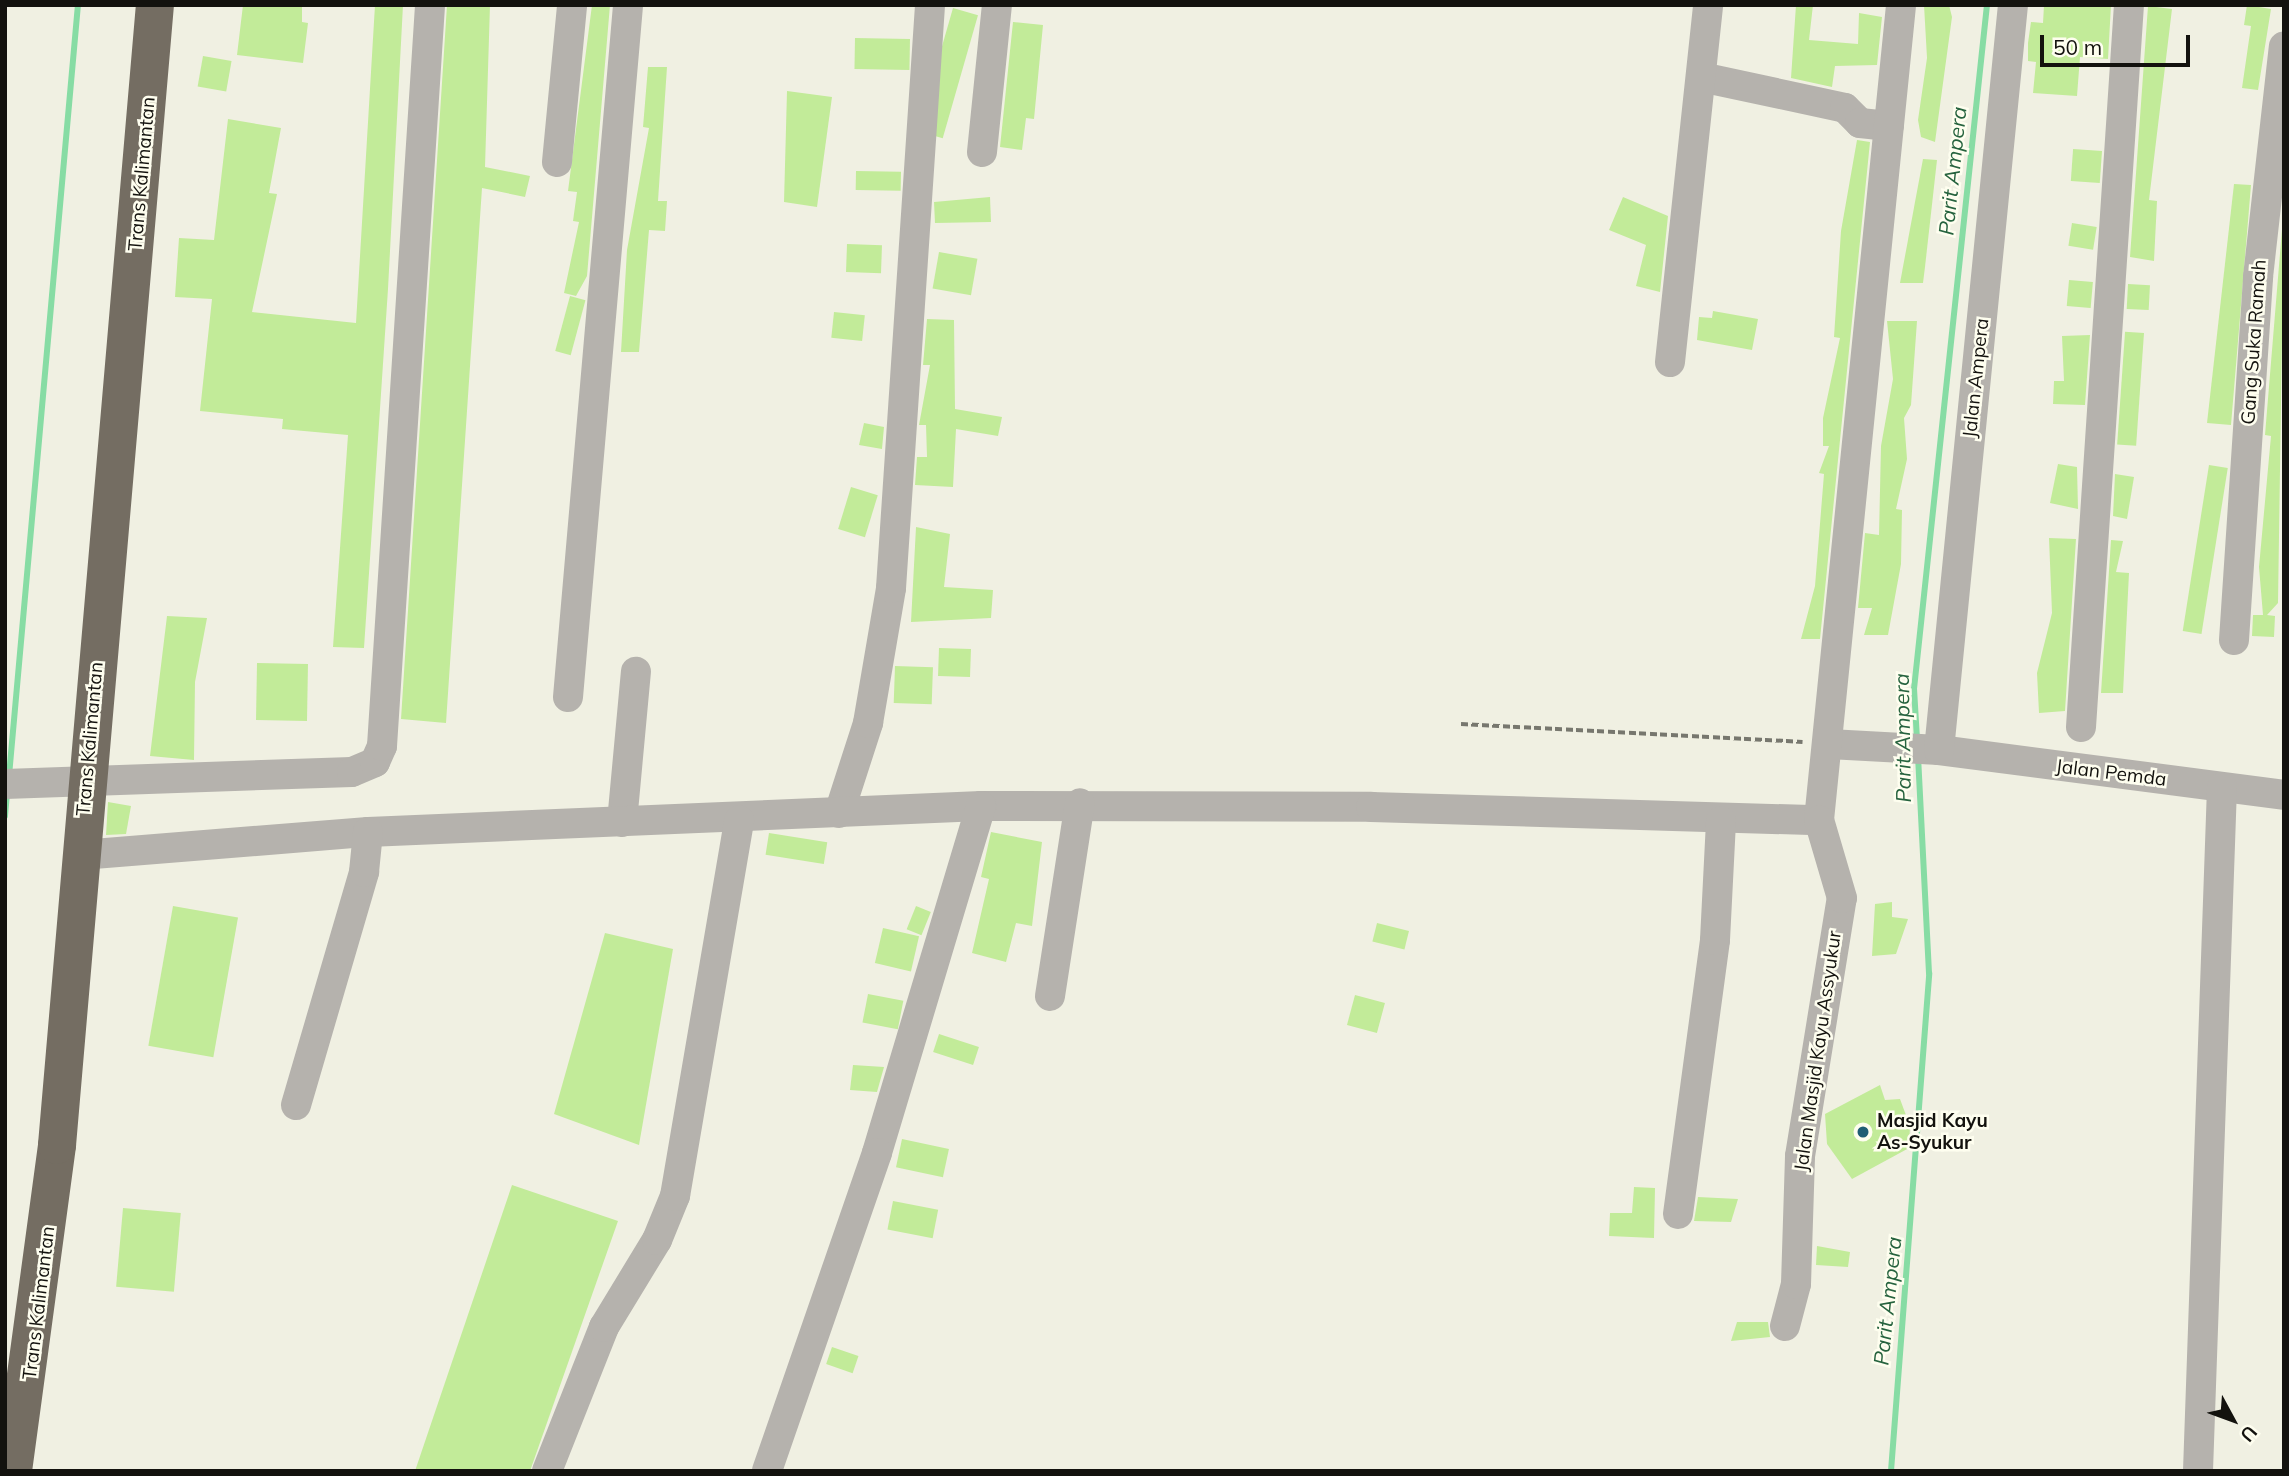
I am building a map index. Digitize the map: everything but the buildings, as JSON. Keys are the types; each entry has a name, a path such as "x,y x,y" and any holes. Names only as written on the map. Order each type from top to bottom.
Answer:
{"highway":[{"name":"Trans Kalimantan","path":"13,1471 46,1255 155,5"}],"street":[{"path":"12,784 352,772 375,762 382,746 429,5"},
{"path":"556,162 572,5"},
{"path":"568,697 628,5"},
{"path":"839,813 869,723 891,588 930,5"},
{"path":"982,152 997,5"},
{"path":"1670,362 1708,5"},
{"path":"81,855 368,832 739,820 1080,803 1721,821 1819,820 1829,744 1901,5"},
{"name":"Jalan Ampera","path":"1929,744 2013,5"},
{"path":"2081,726 2129,5"},
{"name":"Gang Suka Ramah","path":"2234,640 2258,277 2284,46"},
{"path":"1701,77 1845,108 1860,123 1889,126"},
{"path":"622,822 636,671"},
{"name":"Jalan Pemda","path":"1829,744 1929,744 2284,795"},
{"path":"2198,1471 2222,787"},
{"path":"1050,996 1080,803"},
{"path":"767,1471 868,1180 960,892 981,806"},
{"path":"547,1471 604,1327 657,1240 675,1196 739,820"},
{"name":"Jalan Masjid Kayu Assyukur","path":"1785,1326 1796,1284 1800,1156 1842,898 1819,820"},
{"path":"1678,1214 1715,940 1721,821"},
{"path":"296,1105 363,872 368,832"}],"path":[{"path":"1461,724 1829,744"}],"waterway":[{"path":"9,776 78,5"},
{"name":"Parit Ampera","path":"1917,739 1914,689 1987,5"},
{"name":"Parit Ampera","path":"1891,1471 1929,973 1918,757"},
{"path":"5,816 7,793"}],"place":[{"name":"Masjid Kayu As-Syukur","path":"1863,1132"}]}
